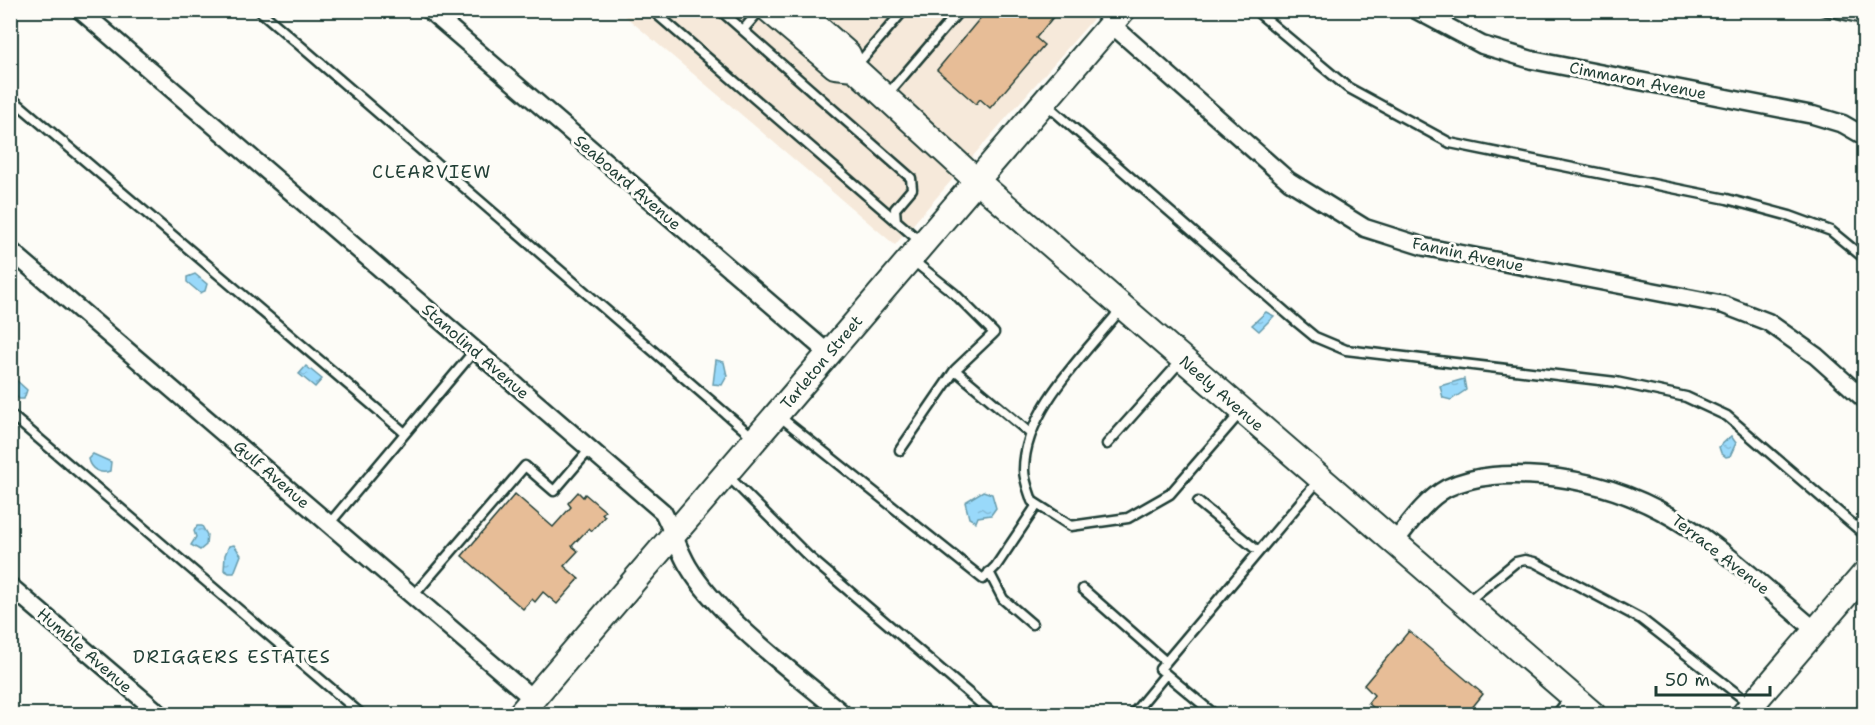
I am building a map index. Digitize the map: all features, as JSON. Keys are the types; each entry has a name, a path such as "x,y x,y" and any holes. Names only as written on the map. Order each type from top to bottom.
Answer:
{"street":[{"name":"Stanolind Avenue","path":"80,10 663,512 675,534 687,566 729,615 843,714"},
{"name":"Seaboard Avenue","path":"429,10 828,353"},
{"name":"Neely Avenue","path":"769,10 835,66 854,68"},
{"name":"Neely Avenue","path":"798,10 848,54 854,68 976,180 1464,604 1564,705 1593,714"},
{"name":"Cimmaron Avenue","path":"1416,10 1482,45 1532,60 1813,115 1843,124 1864,136"},
{"name":"Tarleton Street","path":"527,707 1044,102 1110,15"},
{"name":"Fannin Avenue","path":"1110,15 1289,181 1365,228 1425,247 1724,305 1768,322 1816,356 1864,399"},
{"name":"Gulf Avenue","path":"10,250 413,596 527,707"},
{"name":"Terrace Avenue","path":"1394,543 1427,503 1446,489 1479,477 1519,474 1570,478 1629,494 1669,513 1715,546 1816,631"},
{"path":"1748,710 1864,574"},
{"name":"Humble Avenue","path":"10,586 160,714"}],"lane":[{"path":"259,10 755,439"},
{"path":"652,10 896,220 916,250 994,333 955,370 900,450"},
{"path":"743,30 760,10"},
{"path":"854,68 904,10"},
{"path":"886,97 960,10"},
{"path":"1255,10 1347,87 1450,143 1727,199 1790,216 1831,231 1864,258"},
{"path":"1823,10 1864,19"},
{"path":"725,12 911,177 912,189 895,209 896,220"},
{"path":"10,98 405,433"},
{"path":"1044,102 1298,323 1331,346 1346,350 1616,382 1686,397 1727,416 1743,428 1864,534"},
{"path":"1123,306 1044,406 1031,434 1024,471 1032,501 1071,526 1128,518 1170,494 1242,411"},
{"path":"329,524 475,350"},
{"path":"1107,444 1183,359"},
{"path":"955,370 1031,434"},
{"path":"10,414 361,714"},
{"path":"776,414 982,579 1037,505"},
{"path":"413,596 525,466 554,491 590,449"},
{"path":"726,474 808,556 993,714"},
{"path":"1214,714 1160,669 1320,479"},
{"path":"1198,502 1258,551"},
{"path":"1464,604 1516,562 1525,560 1534,562 1641,619 1748,710"},
{"path":"989,572 1003,599 1032,624"},
{"path":"1083,590 1166,662"},
{"path":"1133,714 1166,674"}],"shaded area":[{"path":"619,11 1100,11 895,245"}],"water":[{"path":"195,274 207,284 205,291 200,293 187,282 187,277"},
{"path":"1266,312 1274,316 1259,331 1252,325"},
{"path":"716,360 724,362 727,376 722,385 713,384"},
{"path":"306,366 322,379 315,387 299,374"},
{"path":"15,379 27,390 24,399 19,399 11,391 11,380"},
{"path":"1464,379 1466,390 1451,400 1443,398 1440,386"},
{"path":"1731,436 1736,443 1730,456 1726,457 1721,453 1719,447"},
{"path":"93,454 111,462 110,471 99,472 93,468 88,459"},
{"path":"983,491 992,494 996,508 991,515 978,517 976,522 969,518 965,502"},
{"path":"197,526 202,526 207,535 206,545 200,550 191,545 196,537 194,531"},
{"path":"234,545 241,555 234,573 229,573 224,570 225,555 229,546"}],"building":[{"path":"987,10 1059,10 1036,38 1044,45 990,108 980,99 976,104 937,70"},
{"path":"578,492 583,497 585,494 605,511 602,514 605,516 592,531 589,528 572,546 578,551 564,566 579,579 557,604 543,592 535,602 532,599 523,609 462,556 515,494 553,527 571,507 568,503"},
{"path":"1409,631 1483,694 1467,714 1381,714 1368,703 1374,695 1364,685"}],"district":[{"name":"CLEARVIEW","path":"432,172"},
{"name":"DRIGGERS ESTATES","path":"232,657"}]}
